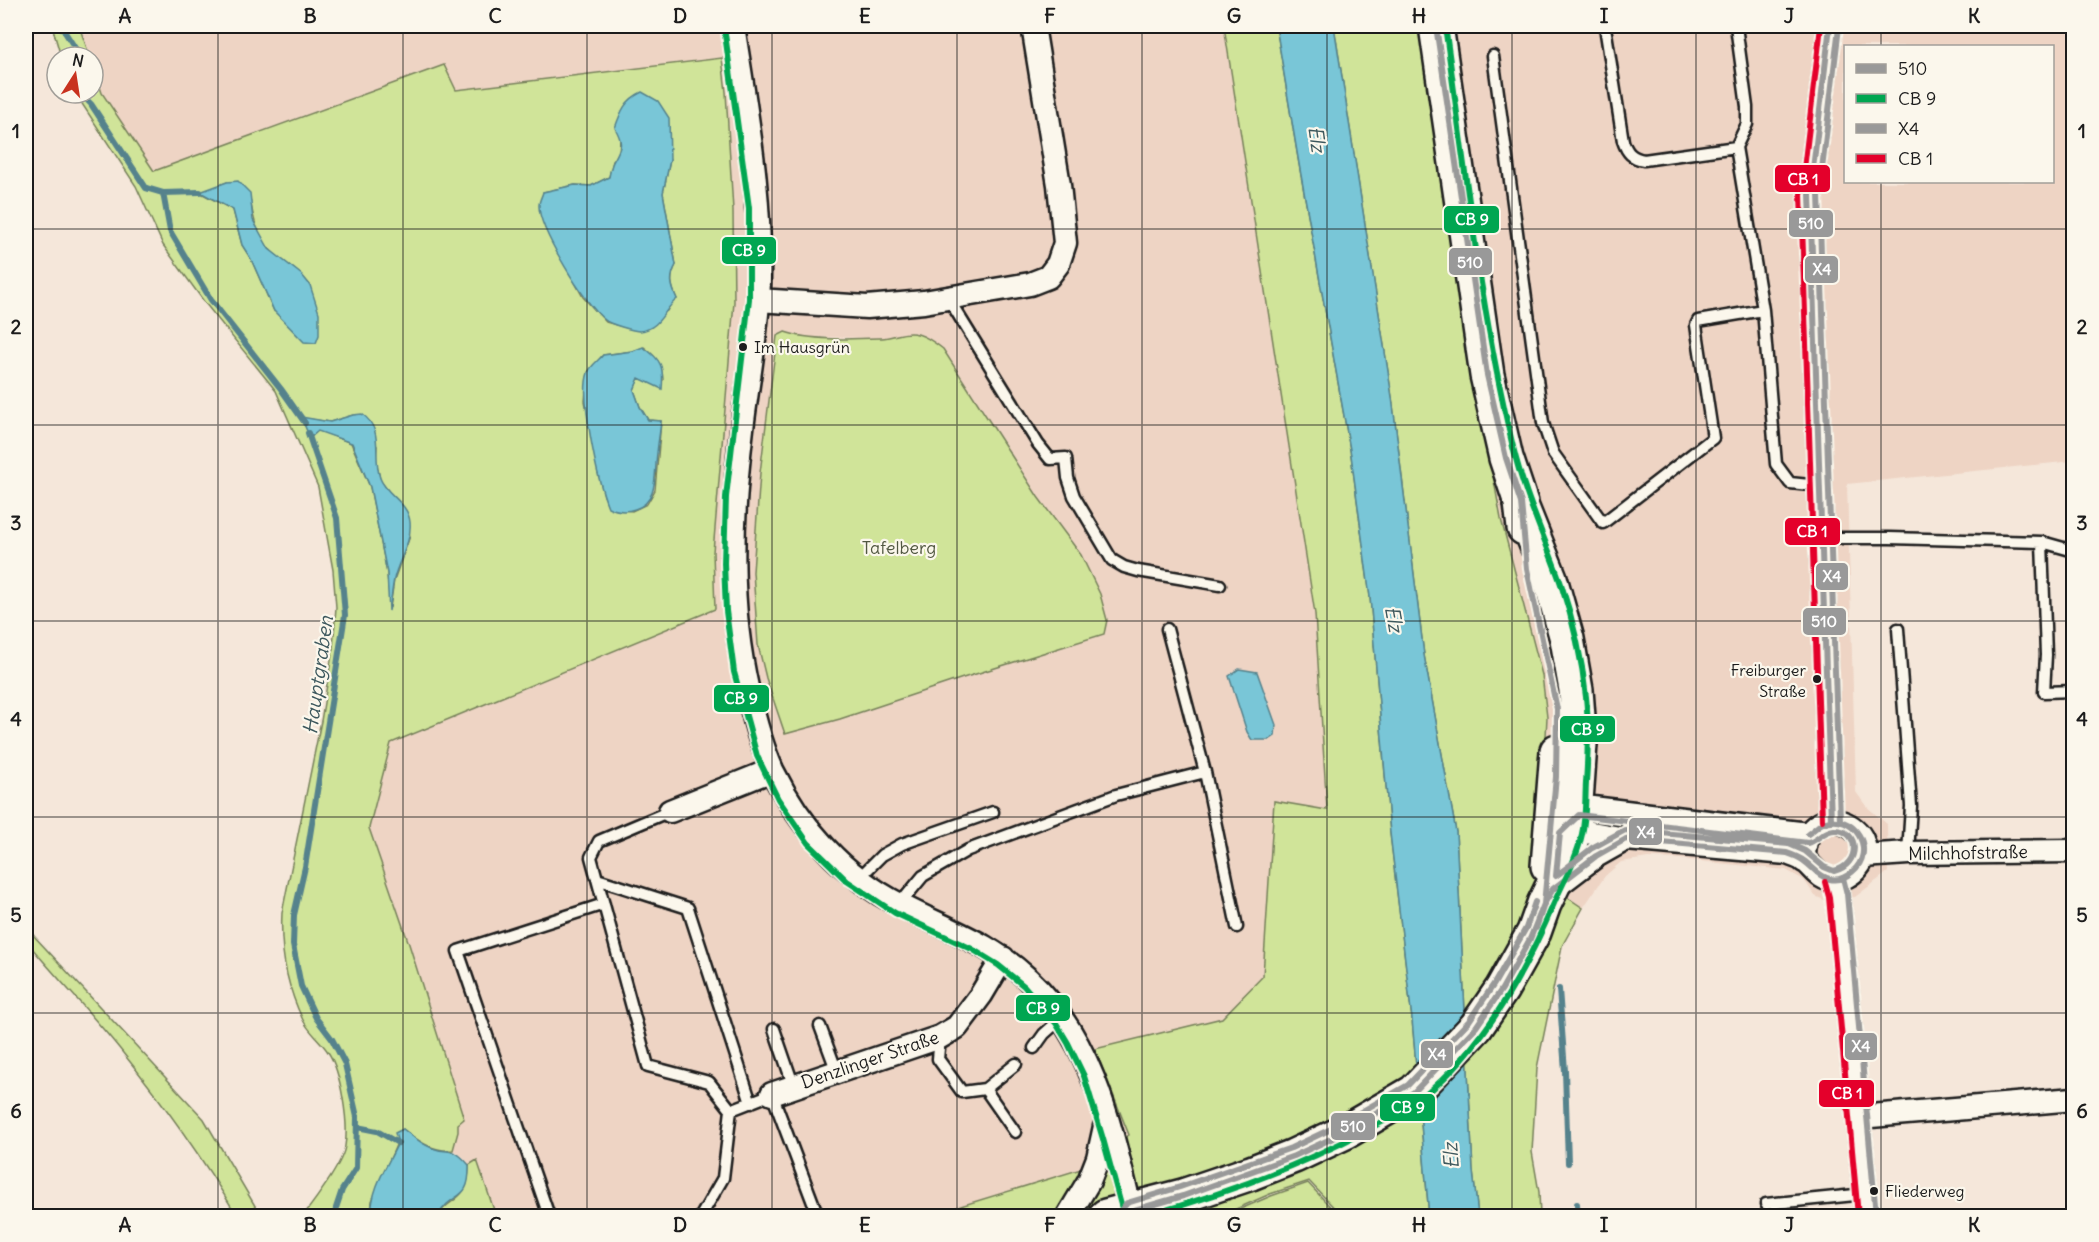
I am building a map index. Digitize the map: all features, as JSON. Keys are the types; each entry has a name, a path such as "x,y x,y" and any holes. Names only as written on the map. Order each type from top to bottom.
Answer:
{"main road":[{"path":"1118,1214 1183,1196 1294,1156 1347,1131 1414,1092 1448,1059 1476,1027 1502,989 1530,939 1566,856 1565,806 1569,744 1576,690 1567,639 1550,578 1522,508 1506,458 1487,375 1436,26"}],"street":[{"path":"733,26 758,207 758,300 735,497 735,611 743,670 765,753 784,794 815,838 858,879 899,905 976,941 1003,958 1030,980 1062,1018 1076,1039 1092,1073 1106,1120 1118,1214"},
{"path":"758,300 867,307 924,302 1030,284 1048,277 1058,264 1065,243 1059,185 1033,26"},
{"path":"1830,26 1810,194 1831,820"},
{"path":"670,811 772,770"},
{"path":"1565,806 1808,834"},
{"path":"1565,806 1626,839 1787,853 1804,861 1822,877 1834,880 1852,873 1860,865 1864,847 1862,838 1856,829 1845,823 1831,820 1817,825 1808,834 1805,842 1804,861"},
{"path":"1549,896 1596,856 1626,839"},
{"name":"Milchhofstraße","path":"1863,856 1908,853 2073,851"},
{"path":"1834,880 1838,895 1867,1216"},
{"name":"Denzlinger Straße","path":"772,1094 940,1037 957,1027 981,995 1003,958"},
{"path":"1859,1117 2073,1100"},
{"path":"1068,1216 1089,1181 1098,1158 1106,1120"}],"lane":[{"path":"1736,26 1748,106 1748,124 1736,147 1763,310 1776,464 1790,483 1820,486"},
{"path":"1606,33 1623,141 1626,151 1635,159 1644,160 1736,147"},
{"path":"1493,56 1543,423 1553,453 1604,523 1713,438 1696,325 1698,321 1763,310"},
{"path":"948,298 1038,444 1050,459 1066,458 1068,478 1074,496 1112,560 1137,571 1220,585"},
{"path":"1822,538 2042,543 2073,551"},
{"path":"2042,543 2046,655 2044,692 2073,691"},
{"path":"1167,629 1205,772 1237,927"},
{"path":"1898,629 1911,806 1908,853"},
{"path":"899,905 923,876 969,850 1116,795 1205,772"},
{"path":"670,811 599,841 591,857 648,1066 709,1082 731,1110 723,1178 700,1216"},
{"path":"858,879 882,855 902,844 993,812"},
{"path":"597,879 688,908 751,1103"},
{"path":"549,1216 458,951 604,904"},
{"path":"1034,1048 1044,1034 1062,1018"},
{"path":"820,1026 837,1072"},
{"path":"774,1029 794,1087"},
{"path":"940,1037 938,1059 963,1092 985,1089 1016,1064"},
{"path":"985,1089 1015,1132"},
{"path":"731,1110 772,1094 818,1216"},
{"path":"1766,1204 1865,1194"}],"shaded area":[{"path":"79,26 1224,26 1315,614 1327,811 1274,802 1263,976 1222,1018 1096,1049 1129,1135 1096,1152 1091,1166 928,1216 496,1216 477,1160 469,1165 453,1150 458,1124 464,1119 409,944 369,828 391,743 715,609 713,552 734,302 733,210 722,58 456,90 444,66 154,171 105,98 105,45 86,45","holes":["911,333 943,349 1038,497 1081,555 1100,594 1107,620 1104,634 840,719 780,722 758,645 753,572 760,473 772,371 799,337 884,338"]},
{"path":"1420,26 2067,26 2074,47 2073,461 1847,484 1856,792 1866,806 1887,824 1888,872 1855,897 1824,900 1815,896 1804,880 1786,870 1648,858 1621,862 1605,876 1583,908 1534,875 1541,834 1547,717 1542,675 1501,519 1458,285"}],"green space":[{"path":"52,26 79,26 86,45 58,45"},
{"path":"1224,26 1276,26 1351,455 1370,597 1390,833 1412,1019 1429,1216 1342,1216 1309,1181 1270,1194 1220,1216 928,1216 1091,1166 1096,1152 1129,1135 1095,1049 1222,1018 1263,976 1274,801 1327,810 1315,614"},
{"path":"1334,26 1420,26 1458,285 1501,519 1542,675 1547,717 1541,834 1534,875 1583,908 1562,946 1537,1068 1532,1152 1539,1192 1540,1216 1478,1216 1473,1171 1456,832 1424,655 1392,397"},
{"path":"722,58 733,210 734,302 713,552 715,609 391,743 369,828 409,944 464,1119 458,1124 453,1150 432,1147 403,1129 372,1201 371,1216 306,1216 306,1212 340,1161 346,1136 343,1098 337,1072 328,1052 306,1024 297,1007 286,968 282,941 282,913 321,721 333,648 336,607 333,570 318,487 276,391 205,303 163,245 136,186 83,105 105,105 105,98 154,171 444,65 456,90","holes":["620,138 670,160 663,193 676,265 672,274 672,282 677,299 671,303 667,311 627,328 606,322 583,297 545,228 543,192 575,185 591,186 609,177 613,161 619,156","227,182 249,193 254,220 265,244 310,285 274,311 251,259 242,245 233,210 201,193","644,347 658,361 663,380 639,377 634,390 648,420 661,421 655,490 647,504 632,511 611,508 604,496 585,401 588,372 603,355 633,351","353,415 377,446 376,459 380,480 399,502 410,536 394,580 390,608 387,573 370,487 351,443 318,430 310,438 302,418 330,422"]},
{"name":"Tafelberg","path":"785,332 807,337 846,339 882,338 914,333 928,338 943,349 1038,497 1081,555 1100,594 1107,620 1104,634 840,719 785,734 766,678 758,645 753,572 760,473 777,336"},
{"path":"26,923 34,936 204,1119 261,1216 237,1216 196,1151 151,1088 108,1034 26,941"},
{"path":"477,1160 496,1216 438,1216 462,1193 467,1182 469,1165"},
{"path":"1308,1183 1339,1216 1224,1216 1271,1196"}],"water":[{"name":"Elz","path":"1276,26 1334,26 1392,397 1424,655 1456,832 1473,1171 1478,1216 1429,1216 1412,1019 1390,833 1370,597 1351,455"},
{"path":"642,92 658,101 669,118 670,160 663,193 676,265 672,274 672,282 677,299 657,323 640,331 607,322 597,312 576,284 554,248 541,216 539,202 543,192 575,185 591,186 609,177 620,145 620,138 615,128 617,122 628,102"},
{"path":"238,181 250,193 253,220 269,249 302,275 310,285 319,313 319,335 316,343 304,342 274,311 251,259 242,245 233,210 200,192 227,182"},
{"path":"643,347 658,360 663,375 662,389 639,378 634,390 648,420 661,421 654,486 652,494 643,505 625,511 608,507 599,479 588,419 586,384 589,370 603,355 633,351"},
{"path":"362,414 369,420 376,435 380,478 405,509 410,522 409,537 394,579 389,611 387,573 370,487 352,443 318,431 310,438 301,417 330,422"},
{"path":"1239,669 1257,672 1276,725 1275,736 1269,740 1252,740 1247,732 1229,676"},
{"path":"403,1129 428,1146 459,1155 469,1165 469,1177 464,1191 449,1202 438,1216 371,1216 377,1187 398,1143 395,1133"}],"waterway":[{"name":"Hauptgraben","path":"61,26 73,45"},
{"name":"Hauptgraben","path":"92,105 146,188 163,193 170,231 211,300 305,423"},
{"path":"163,193 200,192"},
{"name":"Hauptgraben","path":"308,433 337,518 345,615 305,867 294,915 293,945 301,986 316,1018 332,1039 345,1064 357,1117 356,1168 342,1190 335,1216"},
{"path":"1559,989 1568,1163"},
{"path":"357,1127 377,1131 398,1143"},
{"path":"1577,1204 1578,1216"}],"transit line":[{"name":"510","path":"1131,1211 1183,1196 1294,1156 1335,1137 1414,1092 1476,1027 1502,989 1530,939 1544,904 1556,777 1557,709 1527,569 1521,503 1506,458 1487,375 1436,26"},
{"path":"1145,1216 1230,1190 1313,1157 1403,1111 1423,1097 1465,1055 1501,1007 1530,955 1580,843 1585,815 1588,740 1582,668 1565,598 1529,499 1513,447 1501,395 1474,237 1445,26"},
{"path":"1821,26 1801,194 1822,820"},
{"name":"510","path":"1830,26 1810,194 1831,820"},
{"path":"724,27 749,208 749,299 726,497 724,563 726,611 734,672 757,756 778,799 808,843 847,881 895,913 972,949 998,965 1024,986 1056,1023 1084,1076 1124,1216"},
{"name":"X4","path":"1839,27 1819,194 1840,820"},
{"name":"X4","path":"1579,815 1808,843 1827,832 1843,831 1853,841 1854,848 1849,862 1834,871 1824,867 1805,851 1789,844 1625,830 1592,848 1556,876 1560,833 1579,815"},
{"name":"510","path":"1626,839 1787,853 1796,856 1826,878 1833,879 1839,879 1852,872 1859,863 1863,854 1862,844 1853,828 1834,821 1823,823 1808,834"},
{"name":"510","path":"1536,928 1544,904 1553,889 1596,856 1626,839"},
{"name":"X4","path":"1843,878 1847,894 1876,1215"},
{"path":"1825,882 1829,897 1858,1216"},
{"name":"X4","path":"1124,1216 1122,1209 1127,1203 1291,1148 1331,1129 1408,1085 1469,1021 1494,984 1526,928 1535,902"}],"place":[{"name":"Im Hausgrün","path":"743,347"},
{"name":"Freiburger Straße","path":"1817,679"},
{"name":"Fliederweg","path":"1874,1191"}]}
